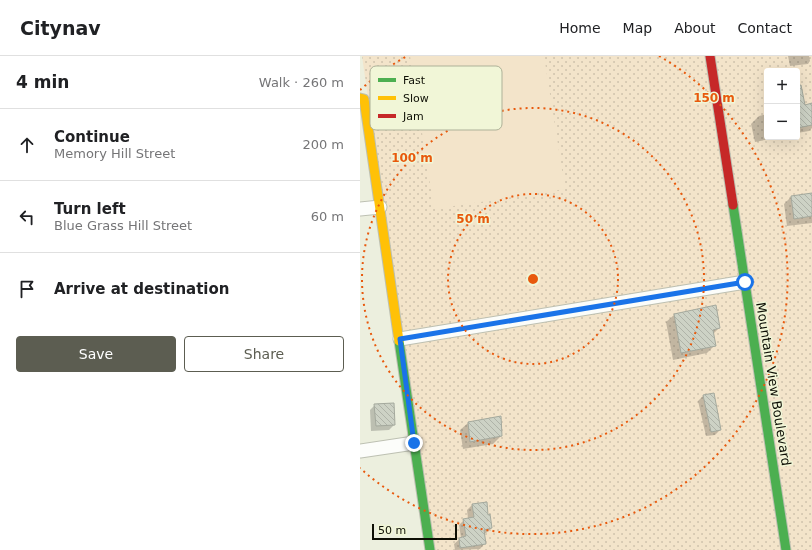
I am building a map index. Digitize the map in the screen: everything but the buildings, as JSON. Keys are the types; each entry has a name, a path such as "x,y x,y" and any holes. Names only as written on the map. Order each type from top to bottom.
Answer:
{"street":[{"name":"Mountain View Boulevard","path":"710,56 786,550"},
{"path":"360,98 364,99 430,550"},
{"path":"360,209 380,207"},
{"path":"400,339 745,282"},
{"path":"360,451 414,443"}],"shaded area":[{"path":"362,56 812,56 812,550 433,550 373,130 502,130 502,66 370,66 370,112"},
{"path":"410,56 544,56 565,189 434,209 422,130 502,130 502,66 412,66"}],"traffic: fast":[{"path":"733,205 786,550"},
{"path":"399,341 430,550"}],"traffic: slow":[{"path":"360,98 364,99 399,341"}],"traffic: jam":[{"path":"710,56 733,205"}],"route":[{"path":"414,443 400,339 745,282"}]}
